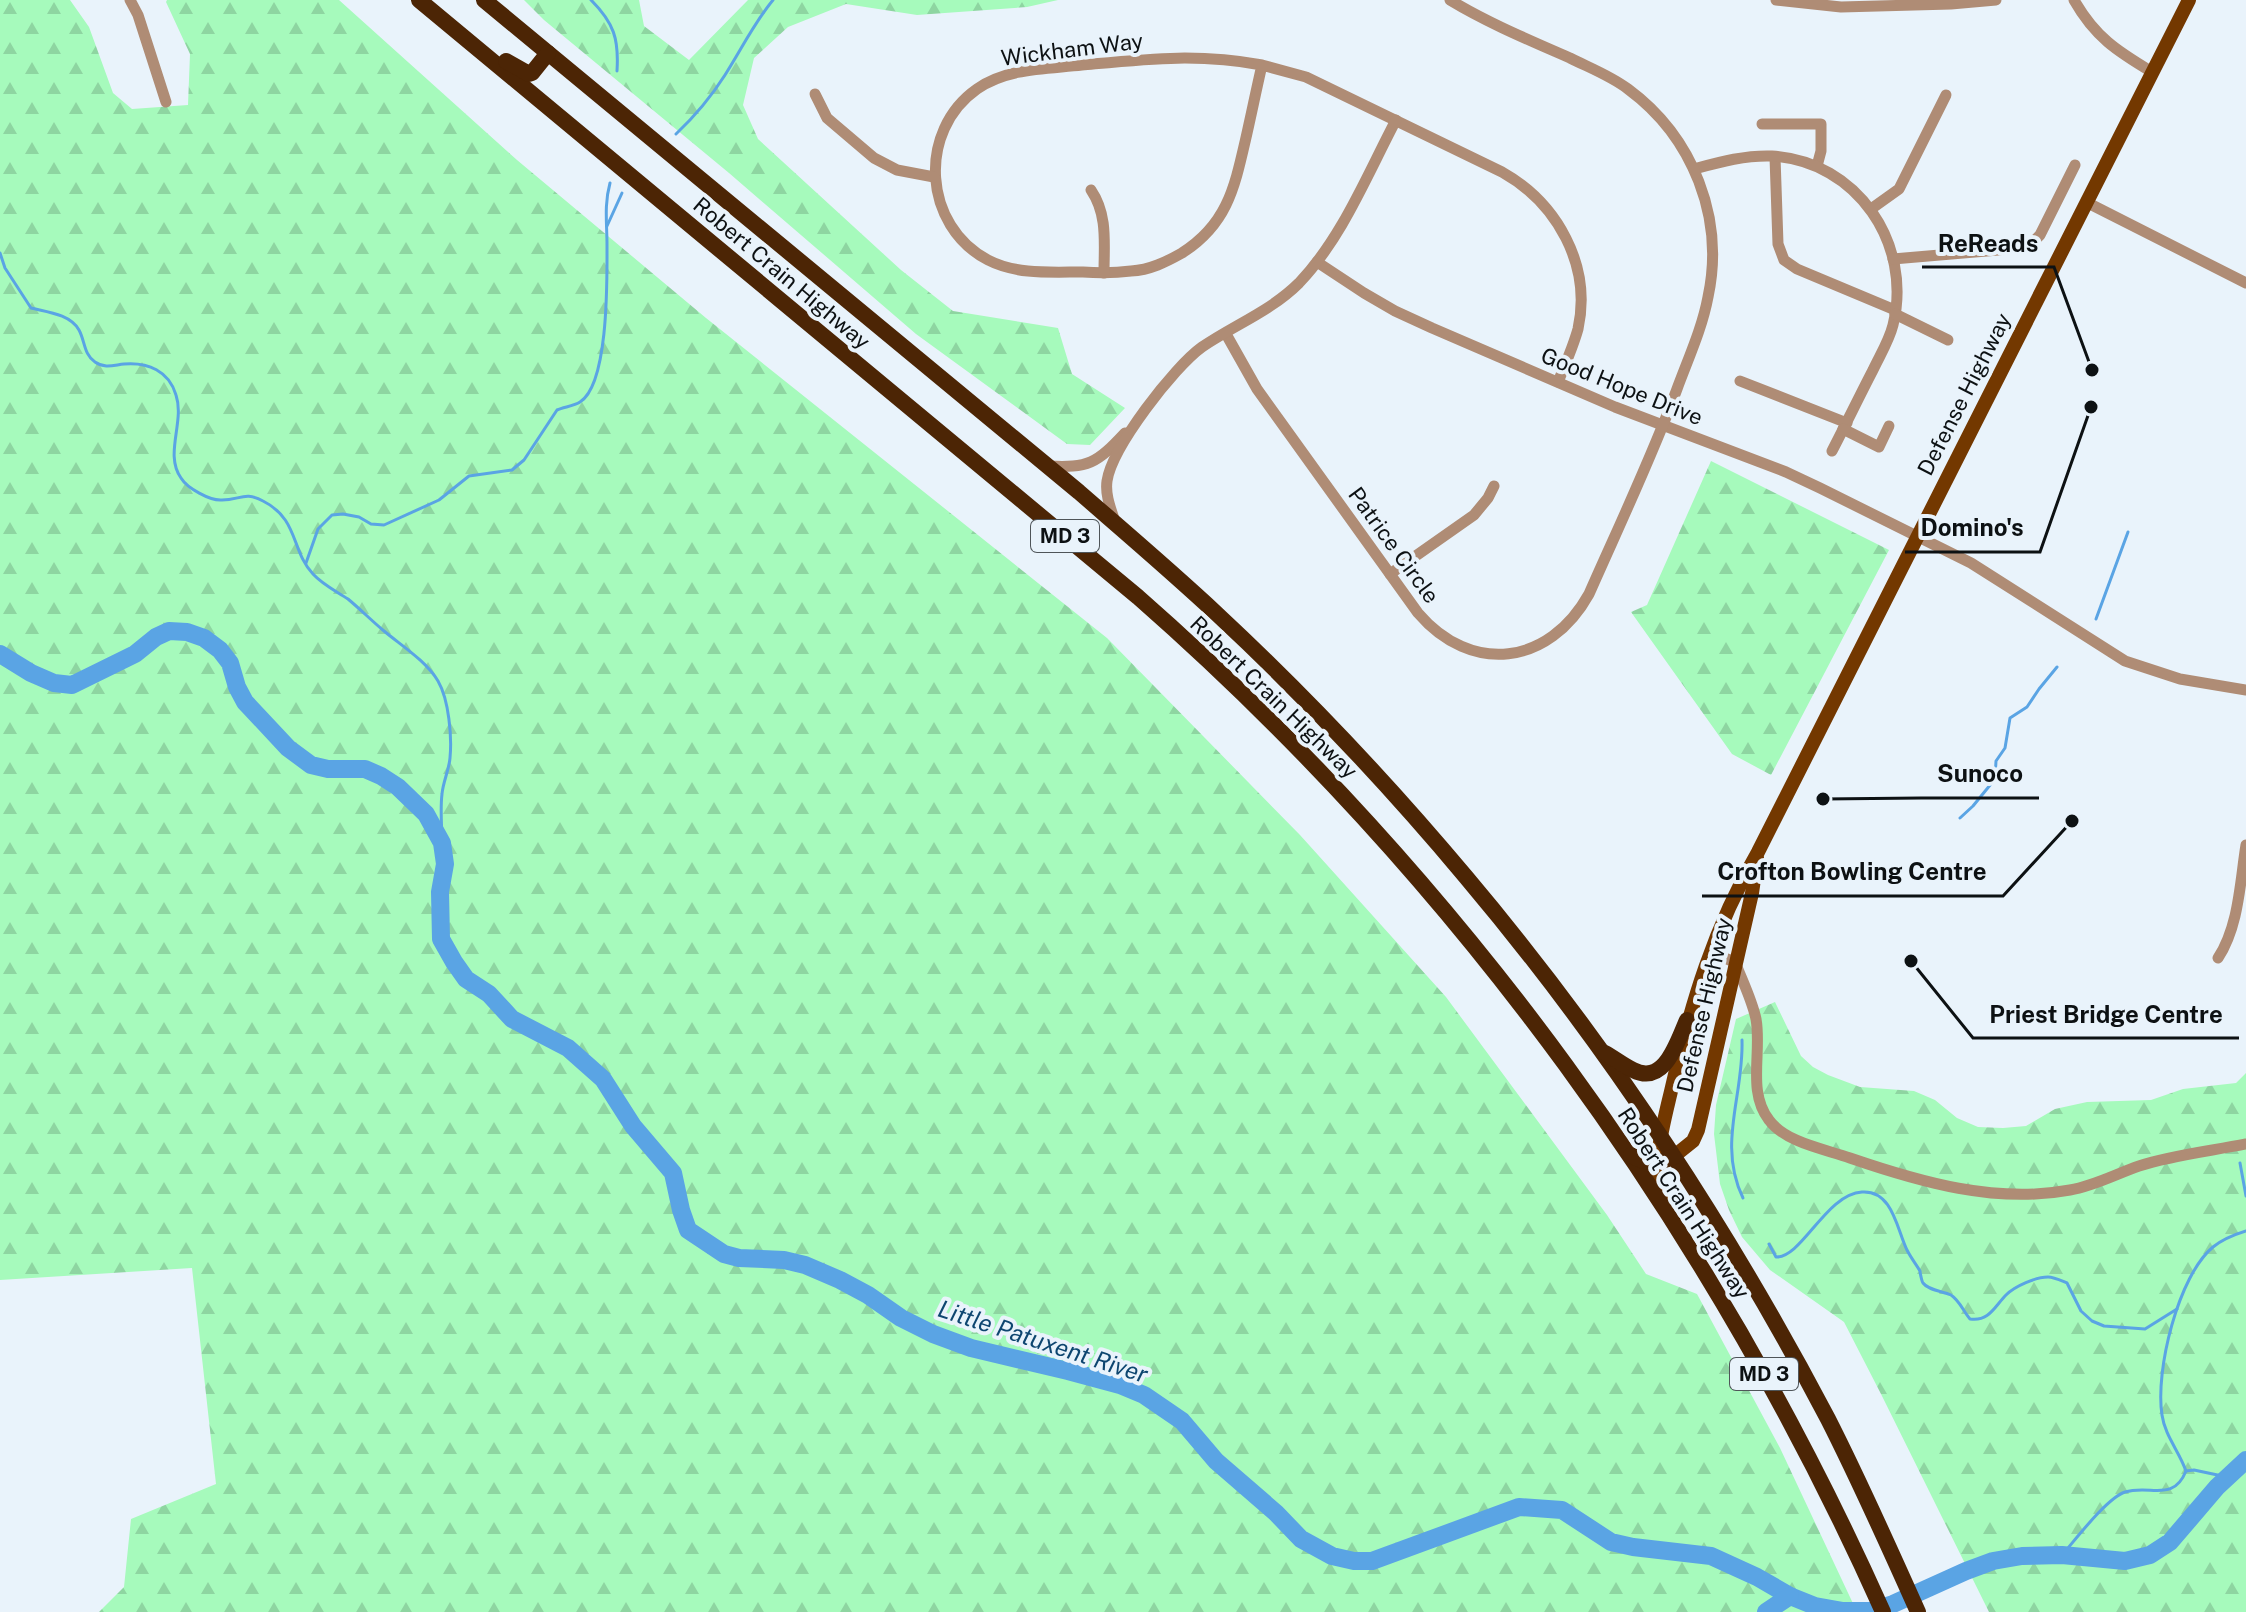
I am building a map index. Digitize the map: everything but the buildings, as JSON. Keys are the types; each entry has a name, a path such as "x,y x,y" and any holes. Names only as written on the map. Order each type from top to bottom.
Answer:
{"highway":[{"name":"Robert Crain Highway","path":"419,0 1138,597 1227,677 1349,801 1438,901 1523,1007 1663,1205 1756,1359 1800,1439 1883,1612"},
{"name":"Robert Crain Highway","path":"484,0 1115,524 1245,641 1376,775 1475,888 1553,986 1661,1137 1785,1340 1829,1421 1918,1612"},
{"path":"444,21 525,73 532,73 548,53"},
{"path":"1599,1049 1634,1071 1650,1074 1663,1068 1687,1020"},
{"path":"1629,1154 1643,1163 1657,1164 1673,1157"}],"main road":[{"name":"Defense Highway","path":"1663,1205 1657,1183 1657,1164 1687,1020 1737,888 2189,0"},
{"name":"Defense Highway","path":"1673,1157 1693,1141 1698,1130 1752,893 1758,852"}],"street":[{"path":"130,0 138,15 166,102"},
{"name":"Patrice Circle","path":"1226,334 1257,389 1430,628 1460,646 1490,654 1513,653 1552,638 1578,613 1664,425 1700,325 1713,270 1711,223 1694,169 1668,126 1629,89 1450,0"},
{"path":"1776,0 1841,7 1996,0"},
{"path":"2074,0 2102,39 2152,72"},
{"name":"Wickham Way","path":"1262,65 1236,183 1227,205 1199,241 1164,263 1133,271 1104,273 1027,271 988,260 957,236 945,217 934,177 936,155 949,119 959,105 991,80 1038,69 1174,57 1206,57 1262,65 1306,77 1396,120 1516,180 1543,203 1560,225 1578,271 1581,310 1572,347 1558,382"},
{"path":"815,94 827,118 874,158 897,170 934,177"},
{"path":"1871,209 1899,189 1946,95"},
{"path":"1047,466 1070,467 1093,462 1105,455 1189,357 1279,300 1297,284 1317,262 1345,216 1396,120"},
{"path":"1762,124 1821,124 1821,151 1817,166"},
{"path":"1694,169 1737,158 1775,157 1817,166 1846,185 1871,209 1882,227 1897,283 1895,312 1887,342 1832,451"},
{"path":"1775,157 1778,244 1784,260 1948,340"},
{"path":"1893,259 2030,245 2040,235 2075,165"},
{"path":"1091,190 1104,217 1104,273"},
{"path":"2086,202 2246,283"},
{"name":"Good Hope Drive","path":"1317,262 1395,311 1558,382 1786,472 1992,576 2125,661 2180,679 2246,690"},
{"path":"1740,381 1845,426 1879,447 1889,426"},
{"path":"1115,524 1107,497 1110,470 1139,418"},
{"path":"1390,574 1474,515 1494,486"},
{"path":"2218,958 2232,927 2246,845"},
{"path":"1711,953 1735,962 1756,1020 1757,1079 1764,1112 1780,1130 1804,1142 1901,1175 1950,1187 2010,1195 2073,1190 2150,1163 2246,1144"}],"green space":[{"path":"0,0 70,0 89,27 113,93 132,109 188,105 190,54 167,0 339,0 517,160 706,318 1107,638 1300,835 1446,997 1607,1215 1646,1274 1697,1294 1780,1448 1857,1612 99,1612 124,1587 131,1519 216,1484 192,1268 0,1280"},
{"path":"524,0 639,0 644,26 689,60 748,0 1058,0 1027,7 917,15 846,4 788,27 754,58 743,105 758,139 901,270 953,311 1058,328 1072,374 1125,408 1090,445 1067,444 916,334"},
{"path":"1711,461 1889,550 1771,775 1732,754 1631,612 1647,605"},
{"path":"1775,1002 1801,1056 1813,1067 1860,1087 1914,1091 1935,1100 1957,1118 1978,1127 2026,1126 2055,1109 2087,1102 2151,1100 2183,1089 2236,1083 2246,1073 2246,1612 1989,1612 1844,1322 1770,1270 1742,1237 1729,1210 1720,1184 1714,1134 1716,1105 1736,1019"}],"waterway":[{"path":"591,0 605,16 613,32 617,71"},
{"path":"676,134 714,91 773,0"},
{"path":"306,563 318,529 332,515 359,517 371,524 384,525 439,500 469,476 512,470 524,460 557,410 575,405 589,391 596,375 604,329 606,206 610,183"},
{"path":"607,226 622,193"},
{"path":"0,253 5,268 31,308 70,320 95,362 106,366 141,365 156,370 168,380 178,405 174,459 176,469 188,486 211,498 228,500 252,497 275,508 289,526 313,574 348,599 433,674 445,698 450,729 450,758 441,800 442,843"},
{"path":"2096,619 2128,532"},
{"name":"Little Patuxent River","path":"0,654 54,683 72,685 135,654 169,631 187,632 204,638 220,650 230,663 245,702 288,748 311,765 328,769 365,769 381,776 398,787 426,814 442,843 445,864 440,892 441,939 454,962 466,979 489,994 512,1019 568,1048 603,1079 633,1126 673,1173 688,1230 724,1254 805,1265 868,1295 901,1318 971,1348 1120,1385 1144,1395 1182,1421 1216,1461 1301,1539 1332,1556 1372,1561 1519,1507 1562,1510 1611,1542 1711,1556 1815,1606 1843,1611 1871,1611 1993,1561 2022,1556 2062,1555 2125,1561 2150,1555 2170,1542 2217,1487 2246,1460"},
{"path":"1960,818 1995,779 1996,761 2005,748 2010,718 2027,707 2057,667"},
{"path":"1742,1040 1732,1158 1743,1198"},
{"path":"2240,1163 2246,1196"},
{"path":"1769,1244 1776,1257 1786,1255 1837,1203 1849,1195 1872,1193 1887,1204 1923,1283 1951,1295 1970,1319 1987,1316 2020,1285 2048,1277 2067,1283 2081,1311 2104,1326 2145,1329 2177,1309"},
{"path":"2062,1555 2118,1496 2134,1490 2168,1490 2181,1481 2186,1471 2162,1415 2162,1374 2172,1325 2189,1279 2200,1261 2213,1247 2246,1231"},
{"path":"2186,1471 2227,1477"},
{"path":"1766,1612 1790,1596"}],"place":[{"name":"ReReads","path":"2092,370"},
{"name":"Domino's","path":"2091,407"},
{"name":"Sunoco","path":"1823,799"},
{"name":"Crofton Bowling Centre","path":"2072,821"},
{"name":"Priest Bridge Centre","path":"1911,961"}]}
